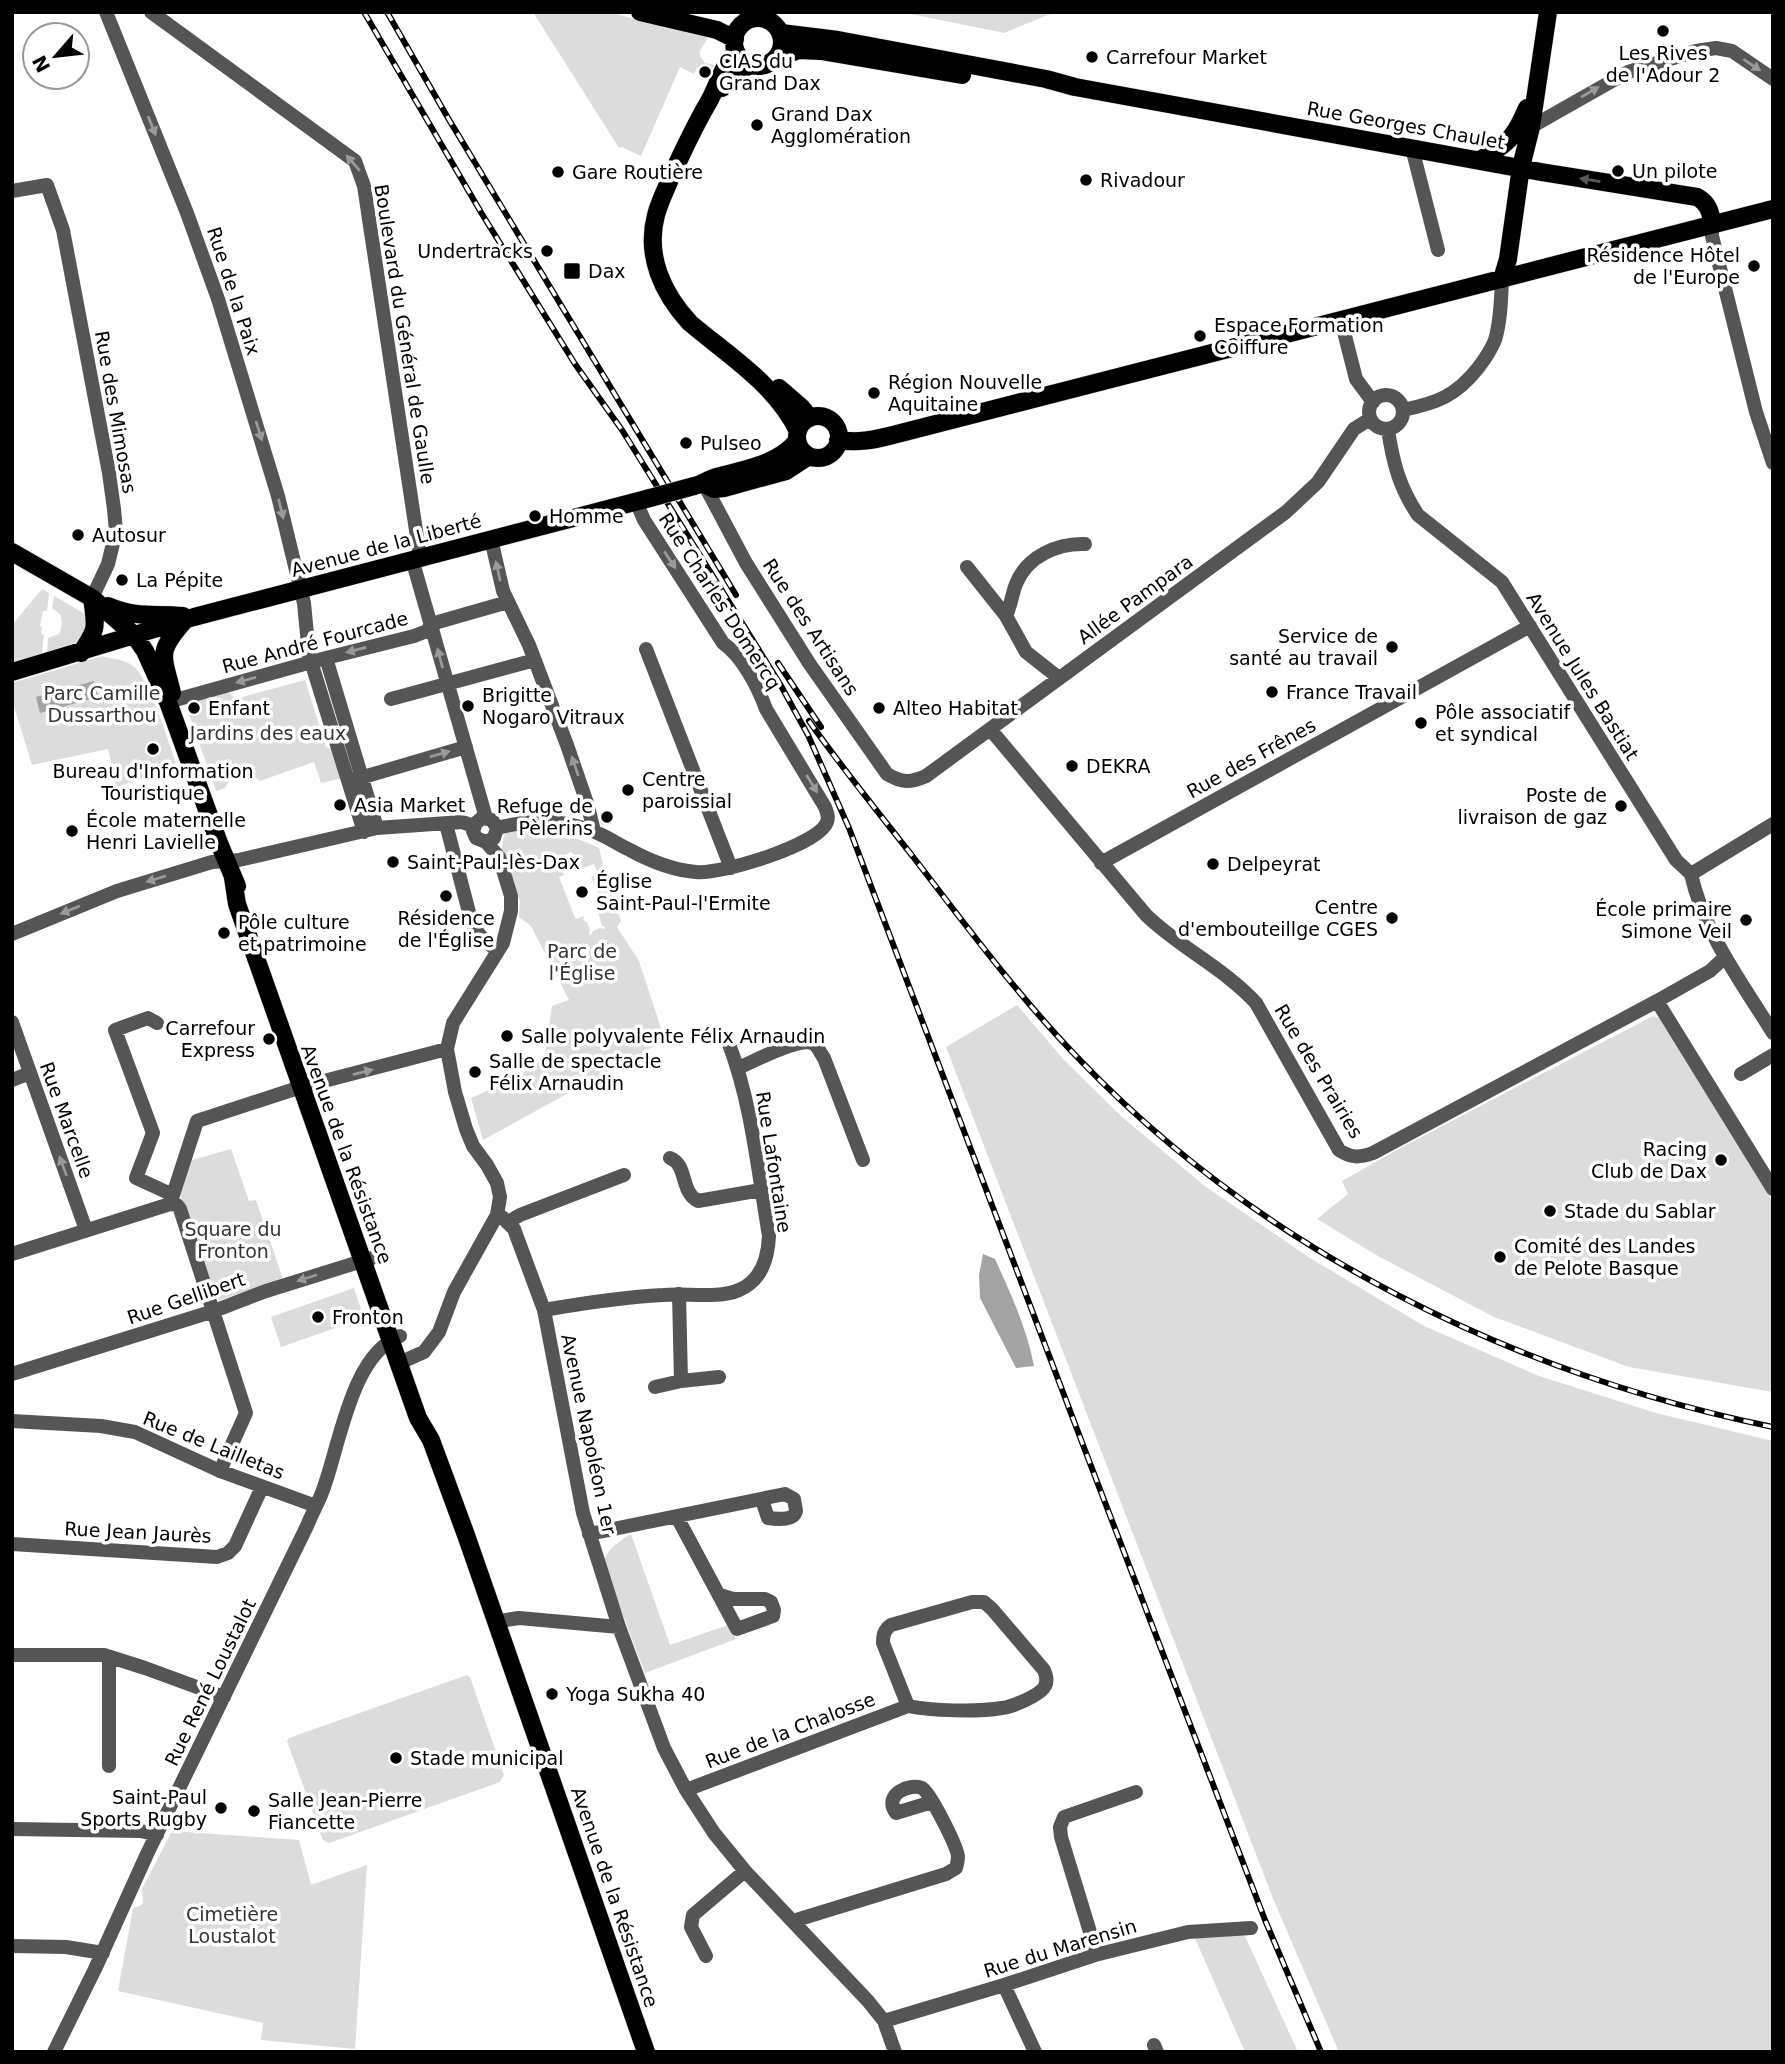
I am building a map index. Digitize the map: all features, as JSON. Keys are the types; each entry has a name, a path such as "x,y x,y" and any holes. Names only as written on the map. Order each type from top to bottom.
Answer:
{"main road":[{"path":"640,12 718,30 735,45 745,62 751,65 762,66 776,58 781,50 780,33 773,23 762,18 744,23 736,33 735,45 728,61 695,125 659,205 653,228 654,257 664,286 680,311 770,391 802,430"},
{"path":"689,12 744,23"},
{"path":"1502,279 1508,258 1521,167 1531,127 1548,12"},
{"name":"Rue Georges Chaulet","path":"780,33 864,45 1046,79 1075,87 1697,197 1707,206 1712,224"},
{"name":"Rue Georges Chaulet","path":"776,58 799,50 821,51 1044,89 1075,87"},
{"path":"751,65 725,81 665,214 662,230 663,252 672,282 691,312 801,407 800,447 809,456"},
{"path":"1480,160 1504,146 1517,130 1536,89"},
{"path":"838,440 870,441 1773,209"},
{"path":"820,416 836,427 838,440 837,446 828,455 809,456 786,471 724,488 714,489 704,484 716,477 778,458 802,430 820,416"},
{"name":"Avenue de la Liberté","path":"12,672 189,619 704,484"},
{"path":"12,552 92,598 125,613 144,616 172,614 189,619"},
{"path":"81,653 95,628 92,598"},
{"name":"Avenue de la Résistance","path":"92,598 134,635 145,651 171,704 233,877 237,904 306,1086 403,1361 427,1414 431,1440 498,1624 646,2052"},
{"name":"Avenue de la Résistance","path":"171,704 164,648 169,638 189,619"}],"street":[{"name":"Rue de la Paix","path":"106,12 187,213 218,299 274,480 306,613 309,655 319,660 370,830"},
{"name":"Boulevard du Général de Gaulle","path":"151,12 355,161 360,172 416,558 431,625 486,824"},
{"path":"1531,127 1628,72 1696,51 1716,48 1731,51 1773,79"},
{"path":"1412,148 1438,250"},
{"name":"Rue des Mimosas","path":"12,191 47,185 63,230 109,473 116,531 108,564 92,598"},
{"path":"1712,224 1712,236 1740,347 1773,463"},
{"path":"1404,410 1443,400 1470,378 1487,356 1499,320 1502,279"},
{"path":"1340,320 1356,379 1373,402"},
{"path":"1382,396 1394,397 1404,410 1401,421 1388,430 1377,427 1370,419 1373,402 1382,396"},
{"name":"Allée Pampara","path":"900,782 926,776 1286,512 1318,482 1354,429 1370,419"},
{"name":"Avenue Jules Bastiat","path":"1388,430 1395,470 1418,515 1502,582 1670,851 1691,874"},
{"name":"Rue des Artisans","path":"704,484 746,563 809,663 887,775 900,782"},
{"name":"Rue Charles Domercq","path":"643,500 639,512 650,531 723,643 733,650 829,816 822,830 782,852 731,868"},
{"path":"491,539 503,590 535,660 579,777 594,831"},
{"path":"1006,616 1020,577 1039,556 1056,548 1085,544"},
{"path":"967,567 1006,616 1026,652 1059,678"},
{"name":"Rue André Fourcade","path":"171,704 319,660 414,636 427,631 431,625 508,602"},
{"name":"Rue des Frênes","path":"1101,863 1531,626"},
{"path":"12,934 117,891 194,868 370,830 462,822 572,825 594,831 633,852 668,866 703,873 731,868 646,649"},
{"path":"391,699 535,660"},
{"name":"Rue des Prairies","path":"989,729 1146,915 1164,932 1211,963 1256,1003 1339,1150 1348,1156 1361,1158 1373,1153 1657,1001 1710,971 1725,957"},
{"path":"355,780 466,747"},
{"path":"446,824 476,931 498,951"},
{"path":"172,1199 197,1121 306,1086 447,1049 453,1023 498,951 509,927 511,896 499,857 486,842 476,838 473,831 486,824"},
{"path":"1773,824 1691,874 1704,916 1725,957 1773,1033"},
{"path":"1657,1001 1773,1189"},
{"path":"157,1023 148,1018 115,1030 153,1133 136,1178 172,1199 180,1209 246,1413 220,1471"},
{"name":"Rue Marcelle","path":"12,1022 86,1230"},
{"path":"738,1069 794,1044 806,1042 815,1045 824,1058 863,1160"},
{"name":"Rue Lafontaine","path":"544,1310 616,1298 728,1294 742,1290 758,1275 768,1256 769,1236 748,1112 729,1044"},
{"name":"Avenue Napoléon 1er","path":"447,1049 466,1129 473,1146 496,1183 502,1218 514,1229 544,1310 583,1513 619,1627 664,1748 686,1790 714,1833 745,1871 868,2001 884,2021 895,2052"},
{"path":"1741,1074 1773,1055"},
{"path":"12,1080 30,1073"},
{"path":"670,1158 679,1165 691,1198 698,1201 761,1190"},
{"path":"403,1361 424,1352 439,1332 454,1292 502,1218 520,1215 624,1175"},
{"path":"12,1254 172,1199"},
{"name":"Rue Gellibert","path":"12,1374 215,1311 266,1291 368,1259"},
{"path":"678,1294 681,1381"},
{"name":"Rue René Loustalot","path":"54,2052 316,1506 352,1395 372,1357 395,1338"},
{"path":"655,1387 719,1377"},
{"name":"Rue de Lailletas","path":"12,1421 101,1426 135,1432 220,1471 316,1506"},
{"name":"Rue Jean Jaurès","path":"12,1544 217,1557 228,1553 235,1546 262,1487"},
{"path":"589,1534 762,1500"},
{"path":"677,1517 720,1595"},
{"name":"Rue de la Chalosse","path":"686,1790 908,1706 920,1709 1009,1707 1039,1693 1045,1686 1047,1677 992,1609 984,1602 972,1602 887,1628 883,1643 908,1706"},
{"path":"498,1624 519,1618 619,1627"},
{"path":"12,1655 104,1655 224,1698"},
{"path":"109,1657 109,1766"},
{"path":"1094,1955 1090,1932 1060,1837 1060,1827 1064,1817 1136,1792"},
{"path":"793,1921 946,1874 956,1868 958,1856 932,1802"},
{"path":"12,1829 141,1831 157,1835"},
{"path":"706,1956 691,1927 693,1915 745,1871"},
{"name":"Rue du Marensin","path":"884,2021 1094,1955 1188,1932 1251,1928"},
{"path":"12,1946 66,1947 103,1952"},
{"path":"1004,1985 1035,2052"}],"green space":[{"path":"533,12 611,12 708,37 700,56 705,63 715,65 708,72 697,67 694,74 680,67 641,156 619,148"},
{"path":"901,12 1055,12 1004,33"},
{"path":"42,589 49,593 47,611 43,611 40,626 41,634 44,635 42,653 12,664 12,625"},
{"path":"54,596 85,614 88,619 85,632 78,642 47,652 48,638 59,634 62,625 61,615 52,608"},
{"name":"Parc Camille Dussarthou","path":"102,656 133,666 146,683 177,766 117,787 108,749 32,765 12,700 12,683"},
{"name":"Jardins des eaux","path":"305,680 326,747 336,751 344,778 321,783 314,762 260,781 248,771 243,772 232,778 225,788 216,791 187,703 229,692 235,699"},
{"name":"Parc de l'Église","path":"524,825 571,837 599,848 621,921 617,927 639,961 665,1040 483,1140 471,1098 518,1077 545,1056 552,1006 569,1000 531,926 519,917 520,901 501,851 504,836 509,829","holes":["571,852 579,859 583,868 594,864 598,874 591,877 605,908 598,911 604,929 593,931 591,935 587,922 583,920 584,916 576,919 559,877 564,875 560,857"]},
{"path":"1017,1005 1064,1060 1122,1117 1206,1187 1310,1258 1424,1326 1539,1376 1656,1413 1773,1441 1773,2052 1339,2052 1274,1901 946,1047"},
{"name":"Stade du Sablar","path":"1653,1016 1660,1018 1773,1202 1773,1392 1629,1367 1494,1317 1378,1256 1317,1219 1348,1194 1342,1181"},
{"name":"Square du Fronton","path":"231,1149 249,1201 256,1200 283,1279 220,1300 216,1298 179,1192 189,1161"},
{"name":"Fronton","path":"354,1288 364,1318 281,1347 271,1317"},
{"path":"631,1534 670,1645 728,1625 736,1639 645,1673 604,1566 609,1551"},
{"name":"Stade municipal","path":"467,1675 470,1677 504,1775 500,1782 329,1843 323,1840 287,1741 289,1738"},
{"name":"Cimetière Loustalot","path":"172,1831 299,1840 311,1885 367,1865 355,2049 261,2040 263,2023 118,1991 133,1908 143,1903 142,1889"},
{"path":"1243,1932 1298,2052 1245,2052 1194,1936"}],"shaded area":[{"path":"94,681 98,697 40,713 36,697"},
{"path":"983,1254 995,1259 1013,1298 1034,1366 1016,1368 980,1298 979,1275"}],"railway":[{"path":"364,12 482,214 575,364 622,430 780,684 808,735 849,828 1265,1920 1321,2052"},
{"path":"387,12 448,118 736,595"},
{"path":"778,663 821,727"},
{"path":"809,721 974,936 1057,1035 1151,1128 1229,1190 1311,1246 1398,1295 1488,1338 1581,1374 1676,1404 1773,1427"}],"place":[{"name":"Les Rives de l'Adour 2","path":"1663,31"},
{"name":"Carrefour Market","path":"1092,57"},
{"name":"CIAS du Grand Dax","path":"705,72"},
{"name":"Grand Dax Agglomération","path":"757,125"},
{"name":"Un pilote","path":"1618,171"},
{"name":"Gare Routière","path":"558,172"},
{"name":"Rivadour","path":"1086,180"},
{"name":"Undertracks","path":"547,251"},
{"name":"Résidence Hôtel de l'Europe","path":"1754,266"},
{"name":"Dax","path":"572,271"},
{"name":"Espace Formation Coiffure","path":"1200,336"},
{"name":"Région Nouvelle Aquitaine","path":"874,393"},
{"name":"Pulseo","path":"686,443"},
{"name":"Homme","path":"535,516"},
{"name":"Autosur","path":"78,535"},
{"name":"La Pépite","path":"122,580"},
{"name":"Service de santé au travail","path":"1392,647"},
{"name":"France Travail","path":"1272,692"},
{"name":"Brigitte Nogaro Vitraux","path":"468,706"},
{"name":"Enfant","path":"194,708"},
{"name":"Alteo Habitat","path":"879,708"},
{"name":"Pôle associatif et syndical","path":"1421,723"},
{"name":"Bureau d'Information Touristique","path":"153,749"},
{"name":"DEKRA","path":"1072,766"},
{"name":"Centre paroissial","path":"628,790"},
{"name":"Asia Market","path":"340,805"},
{"name":"Poste de livraison de gaz","path":"1621,806"},
{"name":"Refuge de Pèlerins","path":"607,817"},
{"name":"École maternelle Henri Lavielle","path":"72,831"},
{"name":"Saint-Paul-lès-Dax","path":"393,862"},
{"name":"Delpeyrat","path":"1213,864"},
{"name":"Église Saint-Paul-l'Ermite","path":"582,892"},
{"name":"Résidence de l'Église","path":"446,896"},
{"name":"Centre d'embouteillge CGES","path":"1392,918"},
{"name":"École primaire Simone Veil","path":"1746,920"},
{"name":"Pôle culture et patrimoine","path":"224,933"},
{"name":"Salle polyvalente Félix Arnaudin","path":"507,1036"},
{"name":"Carrefour Express","path":"269,1039"},
{"name":"Salle de spectacle Félix Arnaudin","path":"475,1072"},
{"name":"Racing Club de Dax","path":"1721,1160"},
{"name":"Stade du Sablar","path":"1550,1211"},
{"name":"Comité des Landes de Pelote Basque","path":"1500,1257"},
{"name":"Fronton","path":"318,1317"},
{"name":"Yoga Sukha 40","path":"552,1694"},
{"name":"Stade municipal","path":"396,1758"},
{"name":"Saint-Paul Sports Rugby","path":"221,1808"},
{"name":"Salle Jean-Pierre Fiancette","path":"254,1811"}]}
